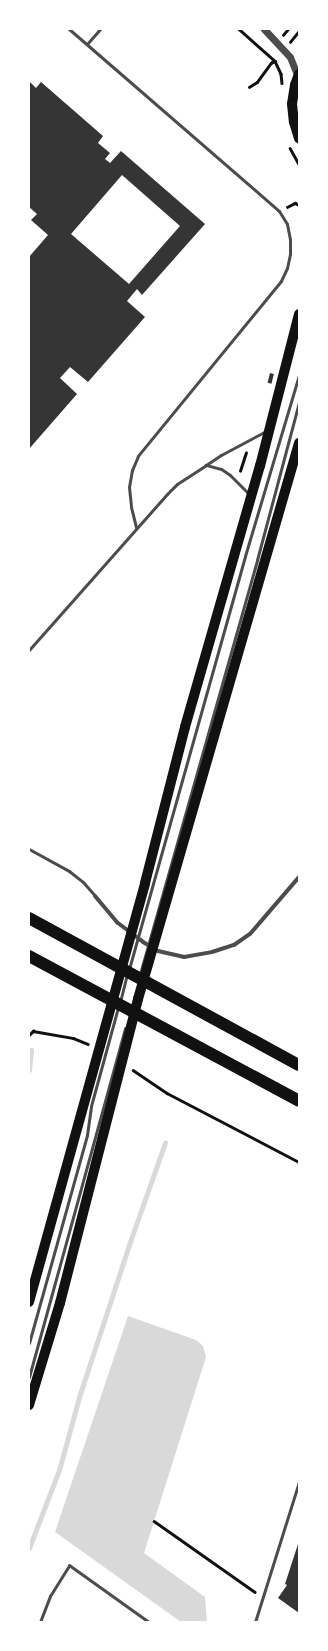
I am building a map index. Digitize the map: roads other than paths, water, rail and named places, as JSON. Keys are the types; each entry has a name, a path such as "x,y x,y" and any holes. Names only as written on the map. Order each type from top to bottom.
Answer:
{"highway":[{"path":"29,918 299,1065"},
{"path":"29,956 299,1101"}],"main road":[{"path":"298,75 293,95 292,111 299,138"},
{"path":"29,1302 95,1080 145,896 185,727 251,496 299,314"},
{"path":"29,1405 60,1303 112,1088 162,904 299,442"}],"street":[{"path":"264,29 290,57 298,75"},
{"path":"95,896 118,923 143,942 158,950 184,957 212,952 234,945 250,934 299,877"}],"lane":[{"path":"69,29 279,211 287,224 290,238 290,254 287,268 281,281 138,456 132,470 129,487 131,507 136,528"},
{"path":"87,44 100,29"},
{"path":"145,896 299,375"},
{"path":"129,1016 162,904 299,402"},
{"path":"29,650 136,528 177,484 221,455 269,430"},
{"path":"206,465 221,469 238,480 251,496"},
{"path":"29,849 69,871 83,882 95,896"},
{"path":"29,1377 112,1088 127,1023"},
{"path":"29,1343 87,1135 95,1080"},
{"path":"255,1622 299,1482"},
{"path":"40,1622 50,1596 69,1565 150,1622"}],"waterway":[{"path":"29,1070 31,1050"},
{"path":"29,1548 59,1470 80,1394 132,1236 165,1143"}]}
